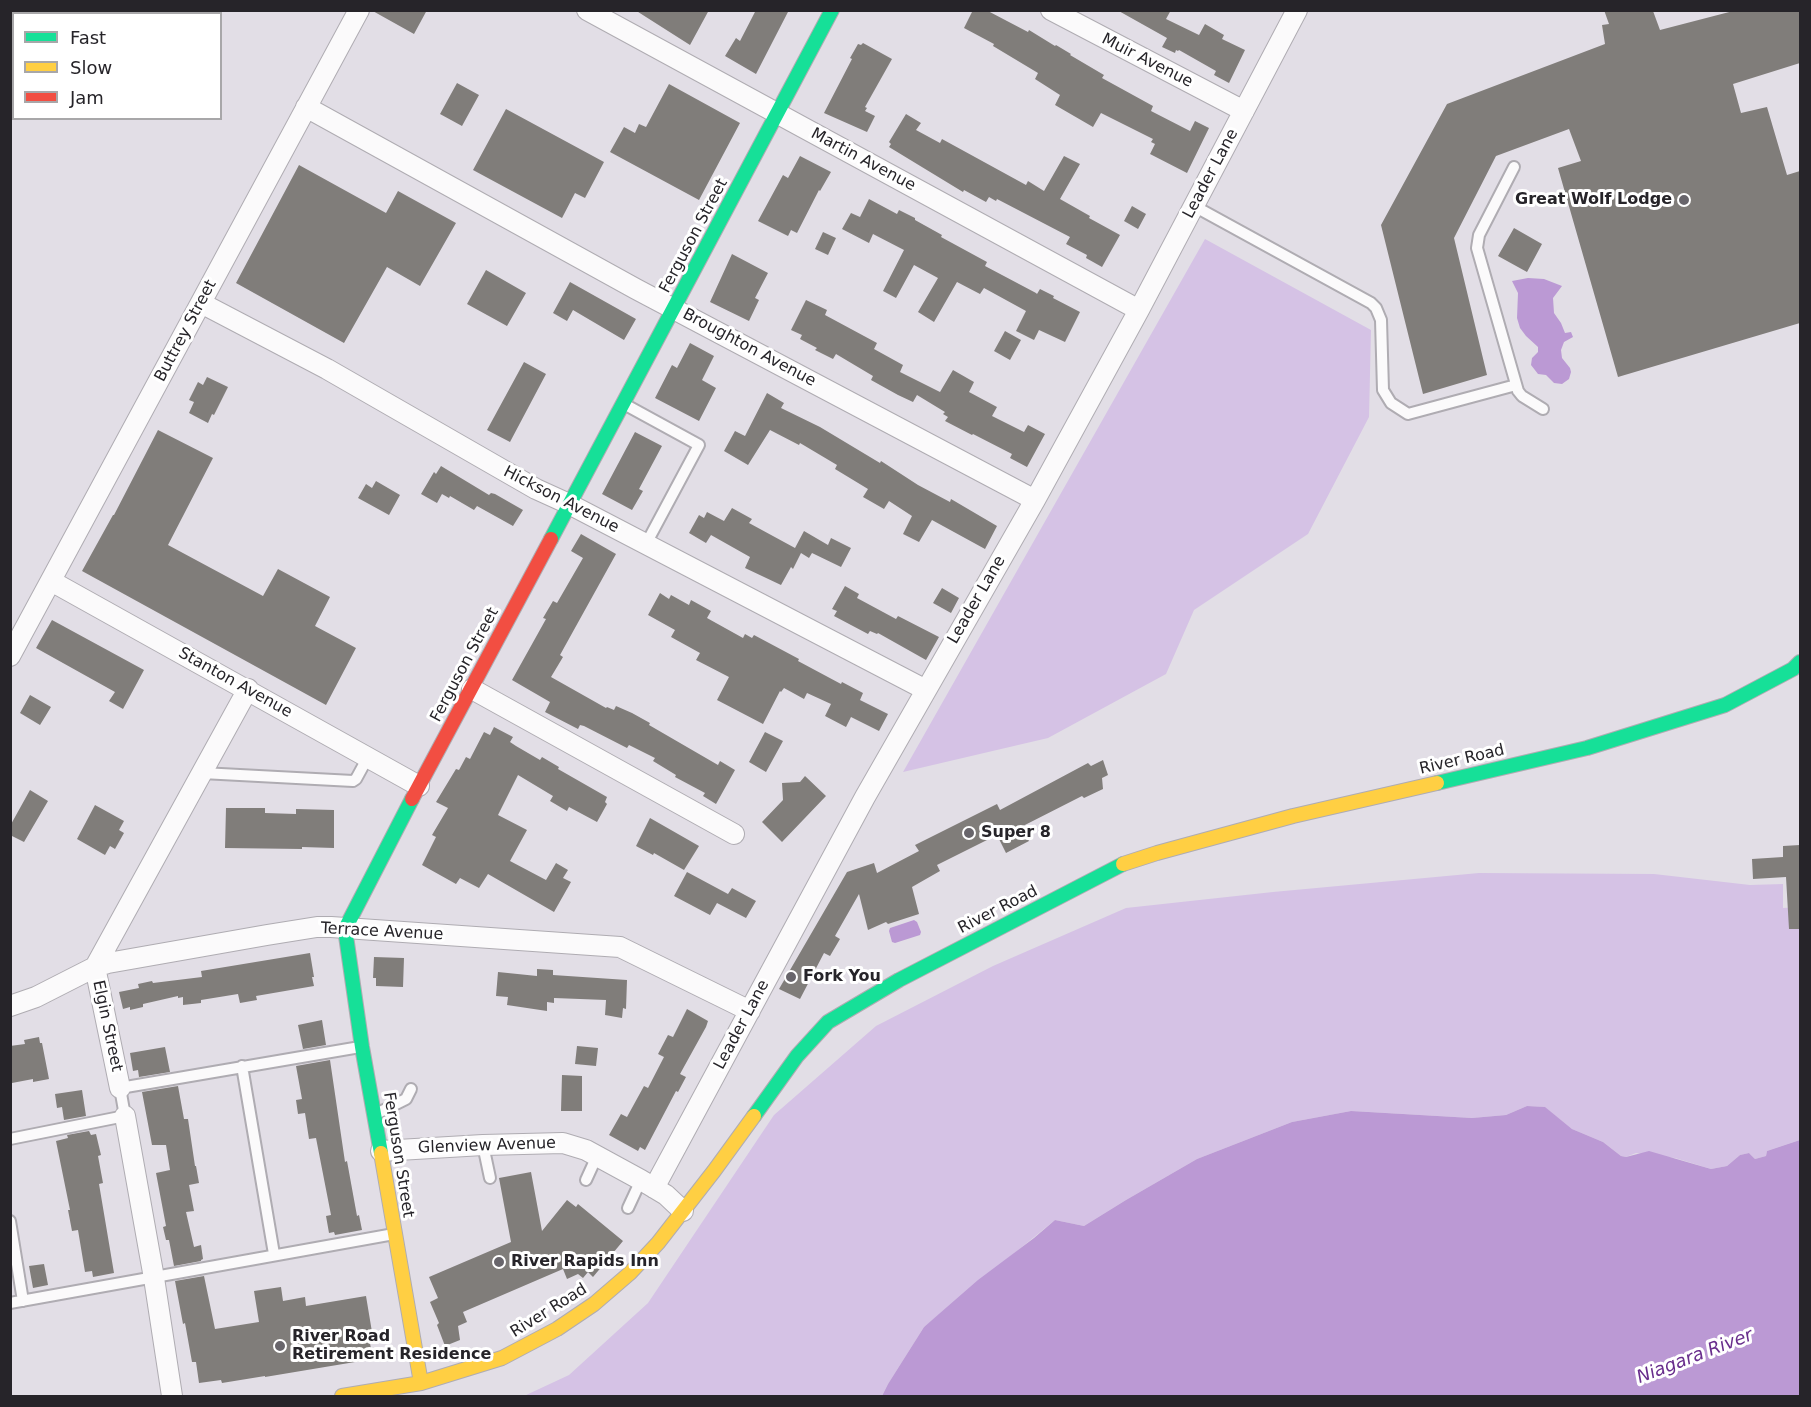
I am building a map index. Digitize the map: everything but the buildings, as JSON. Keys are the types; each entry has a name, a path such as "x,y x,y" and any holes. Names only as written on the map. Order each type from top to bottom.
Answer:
{"main road":[{"name":"Ferguson Street","path":"421,1383 362,1047 345,929 418,786 472,689 832,10"},
{"name":"River Road","path":"342,1396 421,1383 502,1358 557,1329 594,1304 630,1274 658,1243 797,1056 828,1022 899,980 1120,865 1293,816 1587,748 1725,705 1793,669 1800,662"}],"street":[{"name":"Buttrey Street","path":"11,653 359,10"},
{"name":"Martin Avenue","path":"587,10 1139,310"},
{"name":"Muir Avenue","path":"1051,10 1244,111"},
{"name":"Leader Lane","path":"647,1184 750,1011 926,690 1035,500 1139,310 1297,10"},
{"name":"Broughton Avenue","path":"306,107 636,289 1035,500"},
{"name":"Hickson Avenue","path":"201,303 327,369 536,489 926,690"},
{"name":"Stanton Avenue","path":"51,581 418,786"},
{"name":"Elgin Street","path":"120,1088 95,967 248,689"},
{"path":"472,689 734,834"},
{"name":"Terrace Avenue","path":"10,1006 36,997 95,967 128,959 317,927 620,947 750,1011"},
{"name":"Elgin Street","path":"125,1116 172,1396"},
{"name":"Glenview Avenue","path":"381,1151 563,1143 597,1156 647,1184 666,1195 683,1211"}],"lane":[{"path":"1514,166 1479,235 1477,248 1516,385 1522,396 1543,409"},
{"path":"1194,206 1371,303 1381,320 1383,390 1391,403 1408,414 1516,385"},
{"path":"623,404 699,445 646,544"},
{"path":"202,772 353,781 368,757"},
{"path":"120,1088 362,1047"},
{"path":"242,1066 274,1254"},
{"name":"Elgin Street","path":"120,1088 125,1116"},
{"path":"374,1114 406,1099 411,1089"},
{"path":"10,1139 125,1116"},
{"path":"483,1145 490,1178"},
{"path":"586,1180 597,1156"},
{"path":"628,1208 647,1184"},
{"path":"10,1221 23,1301"},
{"path":"10,1303 394,1234"}],"shaded area":[{"path":"1205,239 1371,330 1369,417 1308,534 1194,610 1166,674 1048,738 903,772"},
{"path":"1479,873 1654,874 1750,885 1783,884 1783,908 1800,907 1800,1140 1767,1151 1766,1156 1755,1159 1749,1153 1740,1155 1727,1166 1711,1169 1675,1158 1636,1153 1626,1157 1621,1156 1603,1142 1572,1129 1544,1107 1527,1106 1506,1115 1472,1118 1351,1111 1292,1122 1197,1159 1084,1226 1055,1220 924,1327 882,1396 524,1396 569,1375 648,1303 774,1115 876,1026 993,966 1126,908"}],"water":[{"path":"1528,278 1544,279 1562,286 1553,298 1554,313 1565,333 1571,332 1573,337 1564,342 1561,350 1562,358 1571,372 1569,379 1562,384 1554,383 1546,375 1538,374 1531,365 1532,358 1538,352 1538,347 1520,328 1517,318 1518,293 1512,281"},
{"path":"914,920 921,932 920,935 892,942 890,928"},
{"name":"Niagara River","path":"1527,1106 1545,1107 1572,1129 1603,1142 1621,1156 1626,1157 1649,1151 1711,1169 1727,1166 1740,1155 1749,1153 1755,1159 1766,1156 1767,1151 1800,1140 1800,1396 882,1396 924,1327 978,1280 1055,1220 1084,1226 1197,1159 1292,1122 1351,1111 1472,1118 1506,1115"}],"traffic: fast":[{"path":"551,539 832,10"},
{"path":"1437,783 1587,748 1725,705 1793,669 1800,662"},
{"path":"381,1153 362,1047 345,929 412,799"},
{"path":"754,1116 797,1056 828,1022 899,980 1123,864"}],"traffic: slow":[{"path":"1123,864 1293,816 1437,783"},
{"path":"342,1396 421,1383 502,1358 557,1329 594,1304 630,1273 658,1243 754,1116"},
{"path":"381,1153 421,1383"}],"traffic: jam":[{"path":"412,799 551,539"}],"place":[{"name":"Great Wolf Lodge","path":"1684,200"},
{"name":"Super 8","path":"969,833"},
{"name":"Fork You","path":"791,977"},
{"name":"River Rapids Inn","path":"499,1262"},
{"name":"River Road Retirement Residence","path":"280,1346"}]}
